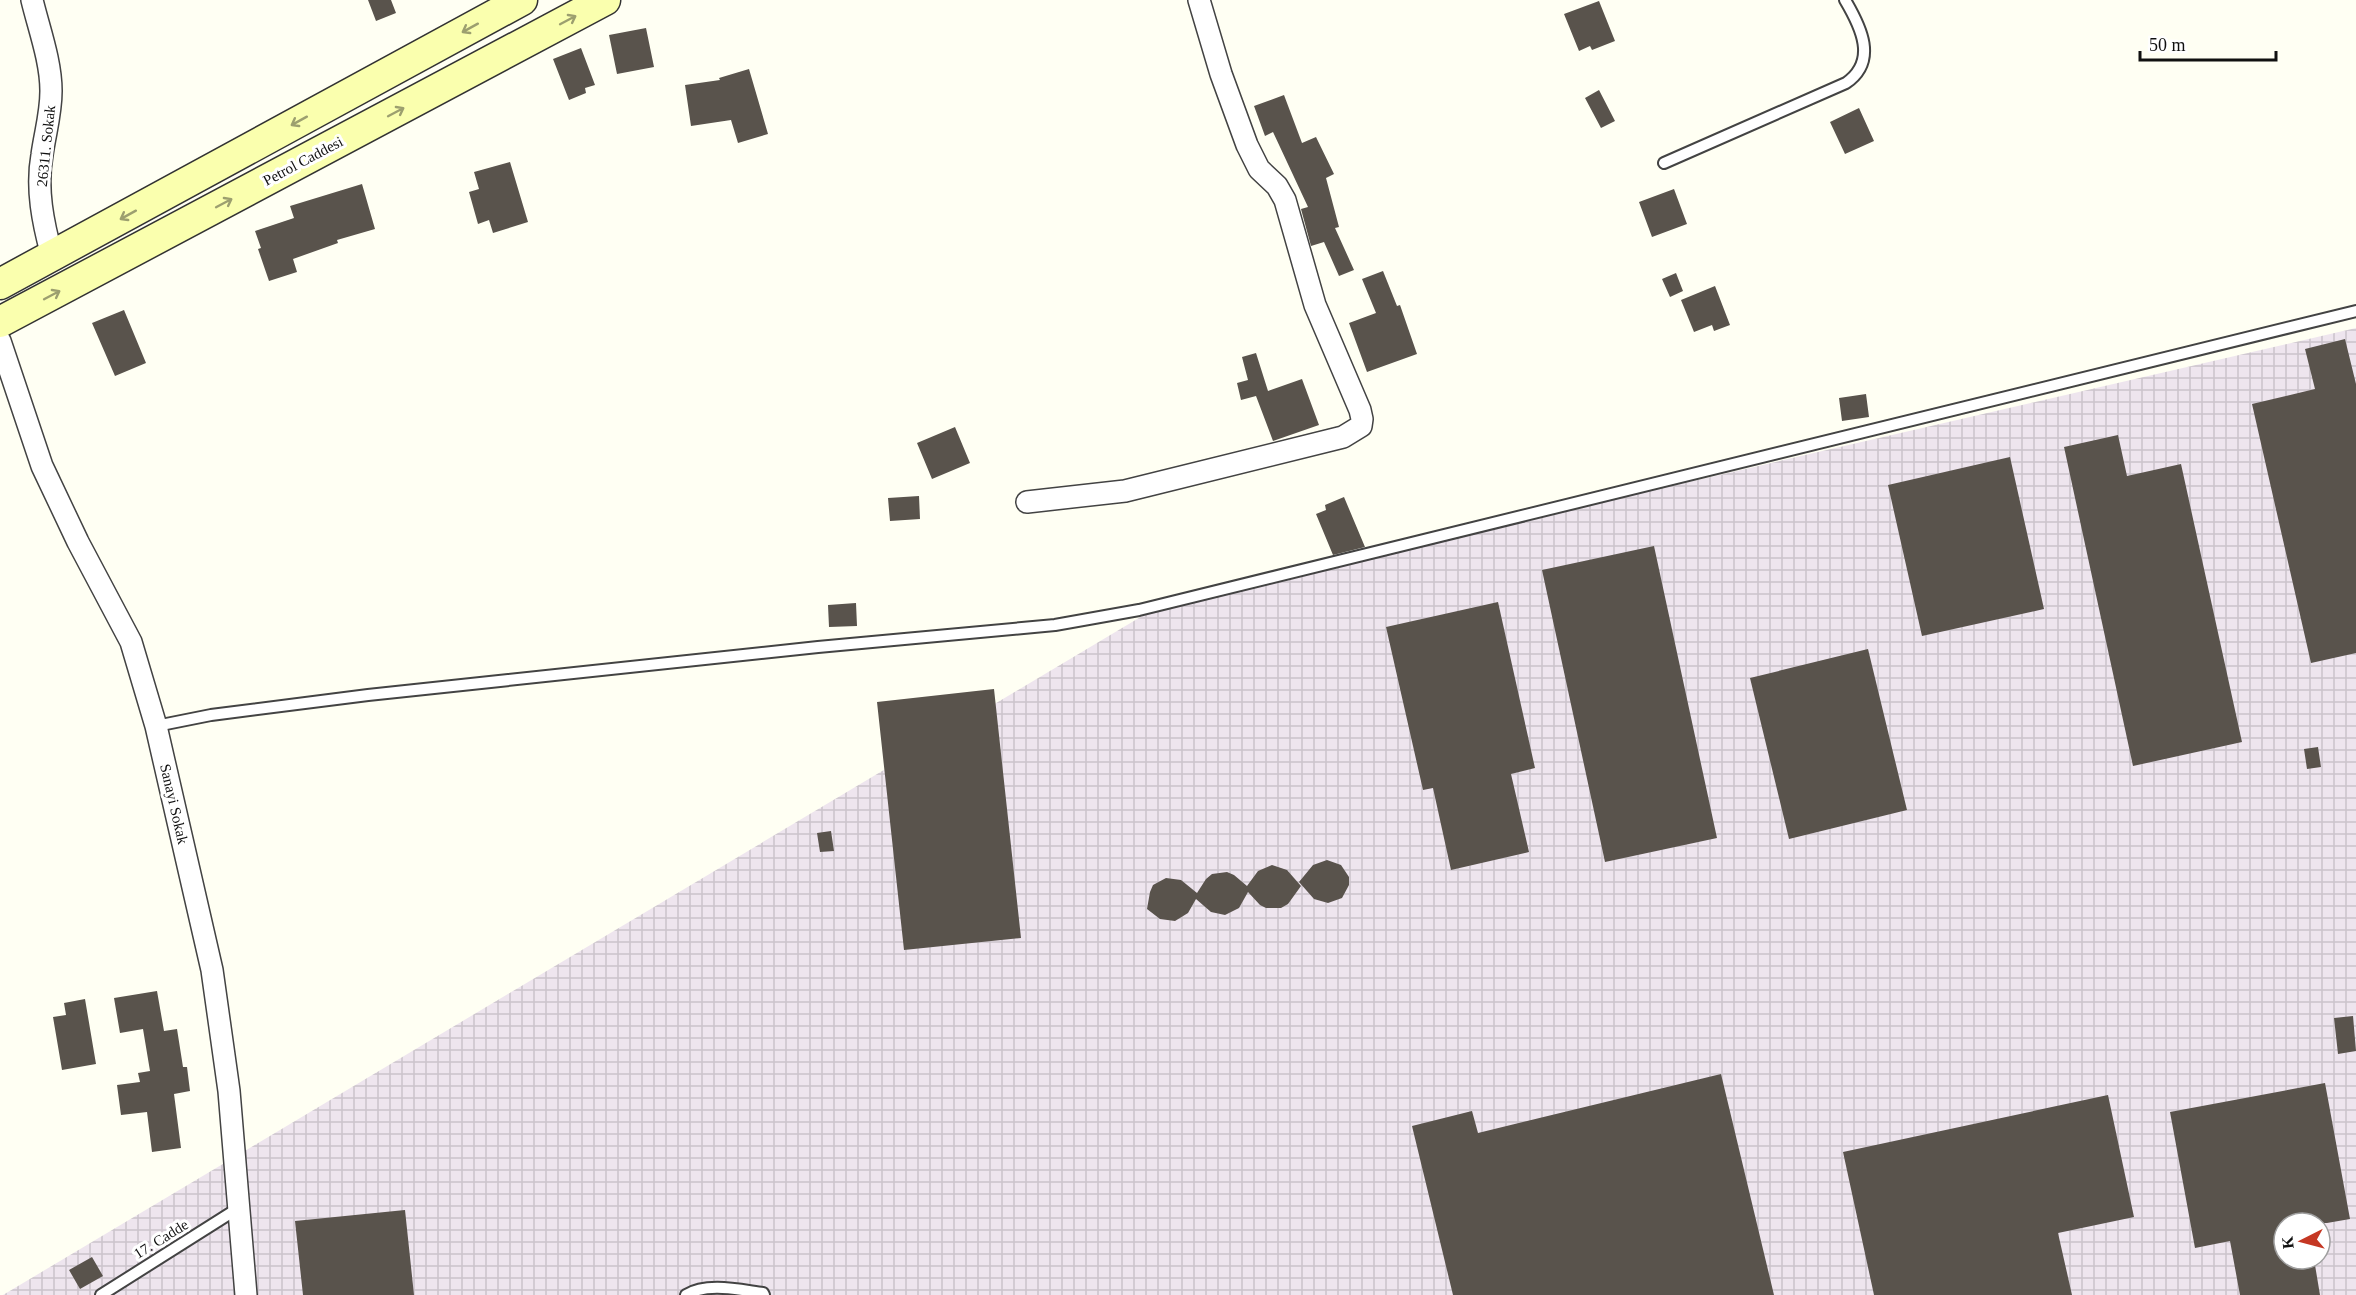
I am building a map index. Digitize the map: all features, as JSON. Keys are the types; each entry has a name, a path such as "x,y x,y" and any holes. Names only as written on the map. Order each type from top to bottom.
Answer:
{"main road":[{"path":"0,285 522,0"},
{"name":"Petrol Caddesi","path":"0,322 605,0"}],"street":[{"name":"26311. Sokak","path":"32,0 45,50 51,88 50,121 41,156 40,185 43,222 52,256"},
{"path":"1028,502 1125,491 1343,437 1361,426 1362,419 1359,410 1316,305 1285,200 1277,186 1259,169 1246,145 1221,74 1199,0"},
{"name":"Sanayi Sokak","path":"0,341 42,466 78,542 131,642 156,726 212,970 229,1091 237,1209 246,1295"}],"lane":[{"path":"1664,163 1846,83 1855,76 1864,60 1864,41 1845,0"},
{"path":"156,726 211,715 368,695 818,647 1055,625 1139,610 2356,310"},
{"name":"17. Cadde","path":"101,1295 237,1209"},
{"path":"686,1295 692,1291 725,1288 764,1295"}],"shaded area":[{"path":"2356,328 2356,1295 3,1295 1164,603"}],"building":[{"path":"368,0 391,0 396,13 376,21"},
{"path":"1599,1 1615,41 1592,50 1590,46 1579,51 1564,14"},
{"path":"646,28 654,67 617,74 609,35"},
{"path":"581,48 595,85 585,88 586,93 569,100 553,59"},
{"path":"749,69 768,134 738,143 731,120 691,126 685,85 720,80 719,78"},
{"path":"1599,90 1615,121 1601,128 1585,98"},
{"path":"1284,95 1302,143 1316,137 1334,174 1326,178 1339,227 1335,228 1354,270 1339,276 1324,242 1311,246 1301,209 1308,207 1273,132 1265,136 1254,106"},
{"path":"1859,108 1874,141 1845,154 1830,122"},
{"path":"510,162 528,222 493,233 489,220 478,224 469,192 479,189 474,172"},
{"path":"362,184 375,229 337,240 338,243 293,259 297,272 269,281 258,249 261,248 255,231 294,218 290,206"},
{"path":"1674,189 1687,224 1652,237 1639,202"},
{"path":"1383,271 1397,306 1400,305 1417,354 1367,372 1349,323 1376,313 1362,279"},
{"path":"1676,273 1683,291 1670,297 1662,279"},
{"path":"1715,286 1730,325 1714,331 1712,325 1694,332 1681,300"},
{"path":"124,310 146,363 115,376 92,323"},
{"path":"2345,339 2356,384 2356,653 2311,663 2252,404 2315,389 2305,349"},
{"path":"1256,353 1268,391 1302,379 1319,425 1273,441 1256,396 1241,400 1237,383 1248,380 1242,357"},
{"path":"1866,394 1869,417 1842,421 1839,398"},
{"path":"955,427 970,463 932,479 917,443"},
{"path":"2118,435 2127,476 2181,464 2242,742 2133,766 2064,447"},
{"path":"2010,457 2044,609 1922,636 1888,485"},
{"path":"919,496 920,519 890,521 888,498"},
{"path":"1344,497 1365,547 1333,555 1316,514 1326,510 1325,505"},
{"path":"1654,546 1717,838 1605,862 1542,570"},
{"path":"1498,602 1535,768 1511,774 1529,852 1451,870 1433,788 1423,790 1386,627"},
{"path":"856,603 857,626 829,627 828,605"},
{"path":"1868,649 1907,810 1789,839 1750,678"},
{"path":"994,689 1021,938 904,950 877,702"},
{"path":"2318,747 2321,767 2307,769 2304,749"},
{"path":"831,831 834,851 820,852 817,833"},
{"path":"1327,860 1341,865 1349,877 1349,885 1342,898 1328,903 1314,899 1299,882 1313,865"},
{"path":"1272,865 1287,870 1301,886 1288,904 1281,908 1266,908 1248,892 1239,908 1225,915 1211,912 1196,899 1188,913 1175,921 1160,919 1147,909 1153,885 1166,878 1181,880 1197,893 1212,874 1227,872 1247,886 1258,871"},
{"path":"157,991 164,1031 177,1029 183,1067 187,1067 190,1091 174,1094 181,1148 152,1152 147,1112 121,1115 117,1085 140,1082 138,1073 150,1071 143,1029 120,1033 114,998"},
{"path":"85,999 96,1064 62,1070 53,1017 66,1015 64,1003"},
{"path":"2353,1016 2356,1051 2338,1054 2334,1018"},
{"path":"1721,1074 1774,1295 1453,1295 1412,1126 1472,1111 1478,1133"},
{"path":"2325,1083 2350,1219 2332,1222 2332,1211 2272,1211 2272,1271 2316,1271 2320,1295 2240,1295 2230,1241 2195,1248 2170,1112"},
{"path":"2108,1095 2134,1217 2058,1233 2072,1295 1874,1295 1843,1152"},
{"path":"405,1210 414,1295 303,1295 295,1221"},
{"path":"92,1257 103,1276 80,1289 69,1270"}]}
